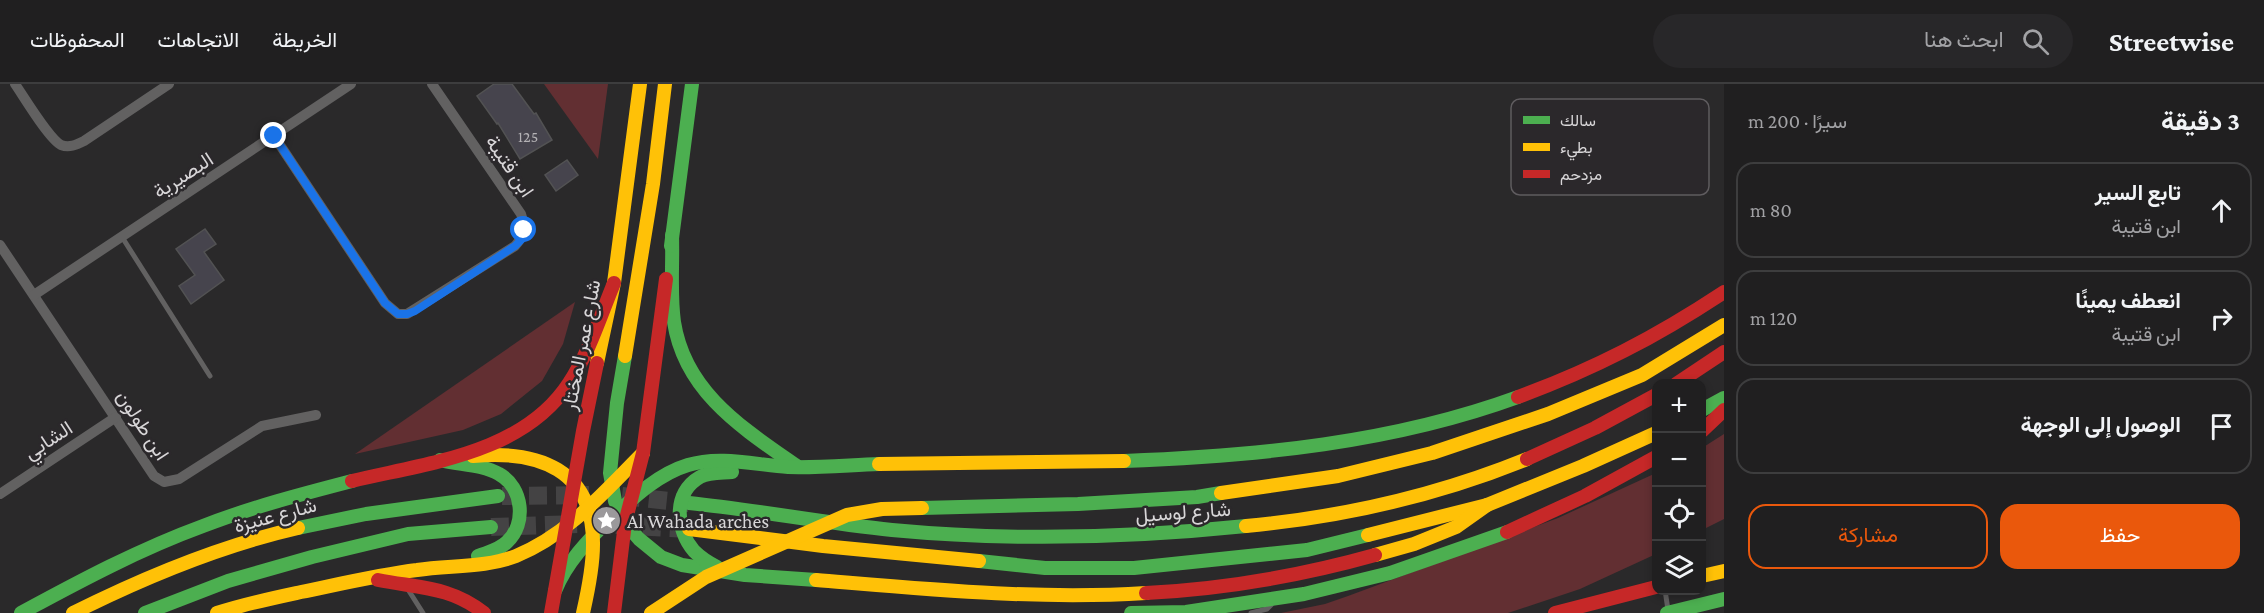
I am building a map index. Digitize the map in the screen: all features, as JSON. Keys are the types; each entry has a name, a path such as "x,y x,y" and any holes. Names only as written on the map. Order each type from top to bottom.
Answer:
{"main road":[{"path":"665,84 653,184 617,403 610,473 612,485 639,539 662,557 682,565 780,579 965,592 1105,596 1185,591 1262,581 1336,566 1414,544 1456,527 1486,505"},
{"path":"614,613 624,512 643,453 692,84"},
{"name":"شارع عمر المختار","path":"551,613 581,453 583,431 614,283 640,86"},
{"path":"672,235 676,337 692,374 713,403 735,424 798,467"},
{"path":"21,613 103,569 229,516 322,489 440,460 495,442 515,432 553,404 565,390 581,362 614,283"},
{"path":"555,591 570,562 593,536 678,468 692,463 736,462 798,467 1124,460 1257,453 1362,438 1477,410 1584,373 1691,316 1724,292"},
{"path":"651,613 706,578 847,515 882,509 995,507 1197,497 1338,476 1432,453 1548,414 1642,375 1724,325"},
{"path":"1684,379 1724,352"},
{"name":"شارع لوسيل","path":"689,503 866,527 1040,537 1180,534 1314,520 1399,502 1485,475 1552,450 1623,415 1652,397"},
{"path":"1706,407 1724,398"},
{"path":"1706,428 1724,410"},
{"path":"689,529 824,546 1045,568 1134,568 1307,550 1486,505 1583,466 1652,435"},
{"path":"217,613 250,603 368,578 451,565 500,561 517,555 537,545 588,508 643,453"},
{"path":"440,460 487,454 518,455 552,466 574,481 588,508 593,536 593,551 583,613"},
{"path":"1131,613 1186,612 1276,598 1390,573 1497,537 1585,496 1652,459"},
{"path":"440,460 496,472 507,479 520,499 521,510 517,528 508,542 491,551 451,565"},
{"path":"731,573 704,563 685,541 679,521 680,505 696,479 710,474 769,465"},
{"name":"شارع عنيزة","path":"73,613 155,574 278,534 370,513 498,496"},
{"path":"145,613 228,581 322,554 408,534 492,527"},
{"path":"1706,575 1724,571"},
{"path":"368,578 424,586 463,596 484,613"},
{"path":"1556,613 1652,588"},
{"path":"1668,613 1724,599"}],"street":[{"path":"15,84 49,134 64,146 84,141 169,84"},
{"name":"البصيرية","path":"34,295 351,84"},
{"name":"ابن قتيبة","path":"274,136 385,303 398,314 407,314 515,246 522,239 524,230 521,214 432,84"},
{"name":"ابن طولون","path":"0,245 154,476 159,480 170,482 179,479 262,426 316,415"},
{"name":"الشابي","path":"0,494 116,417"}],"lane":[{"path":"122,237 210,376"},
{"path":"405,585 423,613"},
{"path":"1666,595 1668,613"},
{"path":"1251,613 1267,609 1276,598"}],"shaded area":[{"path":"544,84 608,84 598,159"},
{"path":"575,302 563,344 542,381 501,414 463,430 355,454"},
{"path":"1724,434 1724,519 1706,528 1706,487 1706,445"},
{"path":"1652,475 1652,556 1580,589 1508,613 1281,613 1325,604 1558,518"}],"building":[{"path":"494,84 512,84 534,114 536,113 552,140 520,159 498,123 477,96"},
{"path":"567,160 578,175 556,191 545,175"},
{"path":"205,229 216,244 204,252 224,280 191,304 179,286 195,275 176,249"}],"tunnel":[{"path":"502,496 589,495"},
{"path":"622,496 689,503"},
{"path":"491,527 577,524"},
{"path":"616,525 689,529"}],"traffic: fast":[{"path":"671,246 692,84"},
{"path":"672,235 674,322 680,347 690,369 720,407 757,438 798,467"},
{"path":"625,356 617,403 610,473 615,501 625,523 639,539 661,557 682,565 745,575 816,580"},
{"path":"1124,461 1274,451 1324,444 1422,426 1518,397"},
{"path":"1706,408 1724,398"},
{"path":"440,460 478,466 499,474 507,480 517,496 520,516 513,534 500,547 478,556"},
{"path":"555,591 571,561 602,527 646,488 677,469 700,462 713,461 788,467 879,464"},
{"path":"717,567 699,556 683,533 681,502 691,484 700,477 711,473 732,472"},
{"path":"21,613 110,566 180,535 258,507 352,481"},
{"path":"922,508 1078,504 1197,497 1221,493"},
{"path":"298,528 366,514 498,496"},
{"path":"689,503 892,530 980,536 1069,537 1246,526"},
{"path":"145,613 228,581 312,557 408,534 491,527"},
{"path":"1131,613 1186,612 1304,594 1390,573 1507,532"},
{"path":"979,561 1045,568 1134,568 1307,550 1368,535"},
{"path":"1667,613 1724,599"}],"traffic: slow":[{"path":"597,363 614,283 640,84"},
{"path":"625,356 653,184 665,84"},
{"path":"1221,493 1338,476 1432,453 1548,414 1642,375 1724,325"},
{"path":"1368,535 1487,505 1652,435"},
{"path":"217,613 269,599 373,577 429,568 480,564 516,556 535,547 569,524 600,497 643,453"},
{"path":"473,456 497,455 540,461 558,470 573,482 584,498 591,519 593,545 591,571 583,613"},
{"path":"1246,526 1318,517 1389,503 1458,484 1527,459"},
{"path":"879,464 1124,461"},
{"path":"1375,555 1414,544 1456,527 1487,505"},
{"path":"651,613 706,577 847,515 882,509 922,508"},
{"path":"73,613 127,587 211,553 298,528"},
{"path":"689,529 823,546 979,561"},
{"path":"1706,575 1724,571"},
{"path":"816,580 1022,594 1146,593"}],"traffic: jam":[{"path":"614,613 625,523 643,453 666,279"},
{"path":"352,481 471,452 526,426 550,407 569,383 594,335 614,283"},
{"path":"1518,397 1624,351 1724,292"},
{"path":"1684,379 1724,352"},
{"path":"551,613 597,363"},
{"path":"1527,459 1595,428 1652,397"},
{"path":"1706,427 1724,410"},
{"path":"1507,532 1585,496 1652,459"},
{"path":"1146,593 1261,580 1375,555"},
{"path":"378,580 446,593 471,604 484,613"},
{"path":"1555,613 1652,588"}],"place":[{"name":"Al Wahada arches","path":"606,521"}],"route":[{"path":"274,136 385,303 398,314 415,311 515,246 522,239 524,230"}]}
